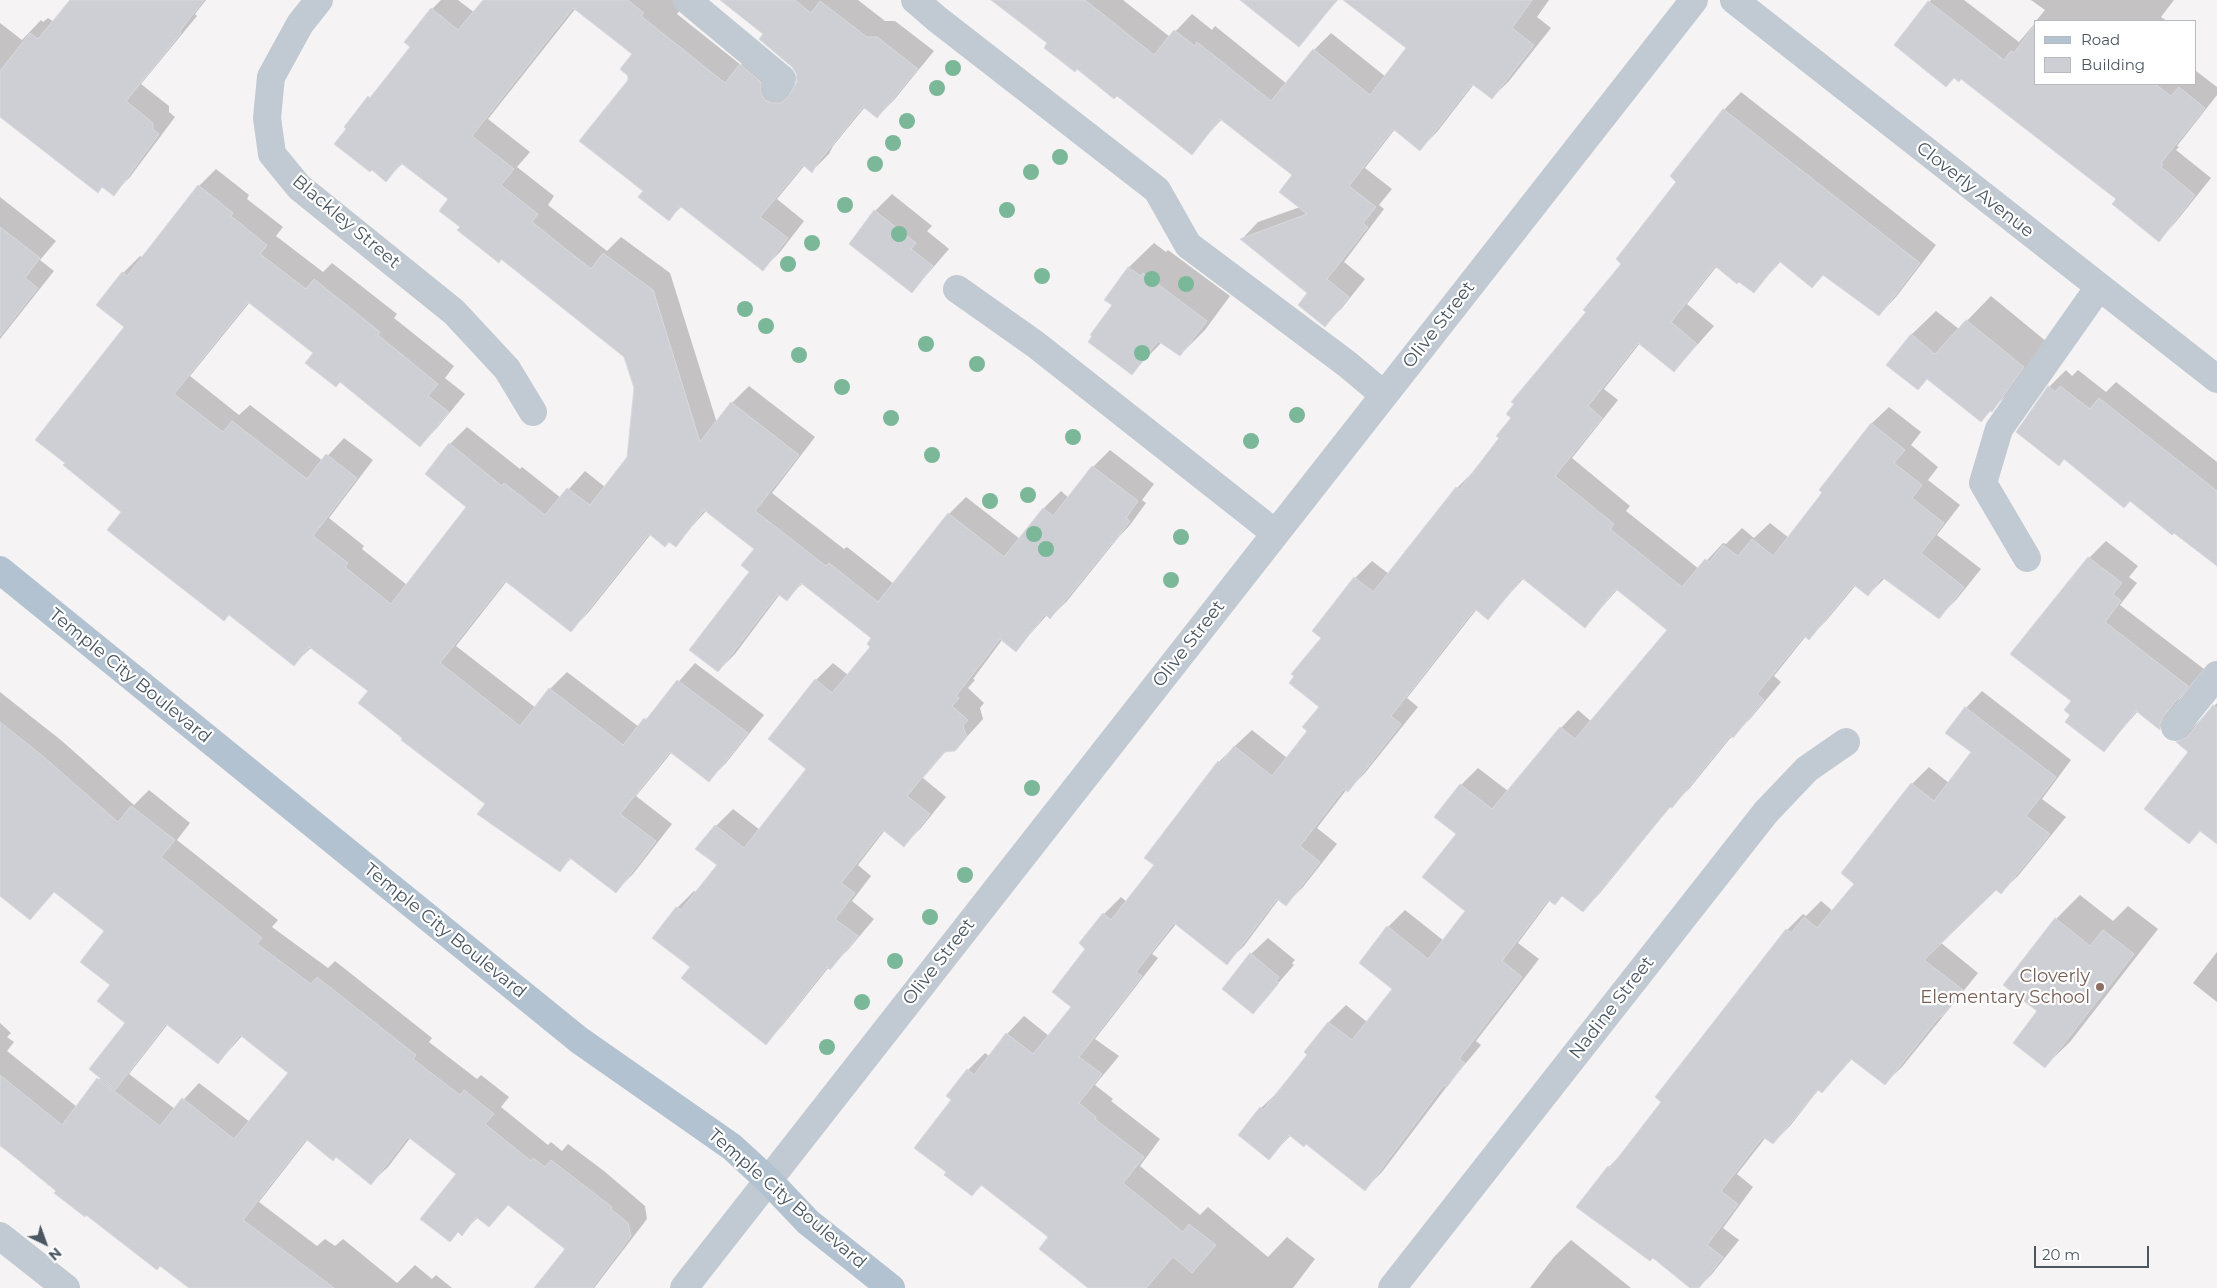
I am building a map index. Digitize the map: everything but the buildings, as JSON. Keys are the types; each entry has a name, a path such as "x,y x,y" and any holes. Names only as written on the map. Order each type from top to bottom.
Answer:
{"main road":[{"name":"Temple City Boulevard","path":"0,570 579,1040 732,1147 770,1181 808,1222 892,1288"}],"street":[{"name":"Blackley Street","path":"319,0 300,24 271,77 267,118 272,154 299,187 454,312 507,369 534,412"},
{"path":"686,0 782,79 775,88"},
{"path":"915,0 937,20 1157,190 1188,245 1347,364 1384,395"},
{"name":"Olive Street","path":"684,1288 770,1181 823,1110 1694,0"},
{"name":"Cloverly Avenue","path":"1734,0 2217,379"},
{"path":"2027,558 1982,483 1999,429 2099,287"},
{"path":"957,289 1035,344 1275,533"},
{"path":"2175,726 2217,675"},
{"name":"Nadine Street","path":"1392,1288 1766,812 1807,769 1846,742"},
{"path":"0,1236 66,1288"}],"place":[{"name":"Cloverly Elementary School","path":"2100,987"}]}
